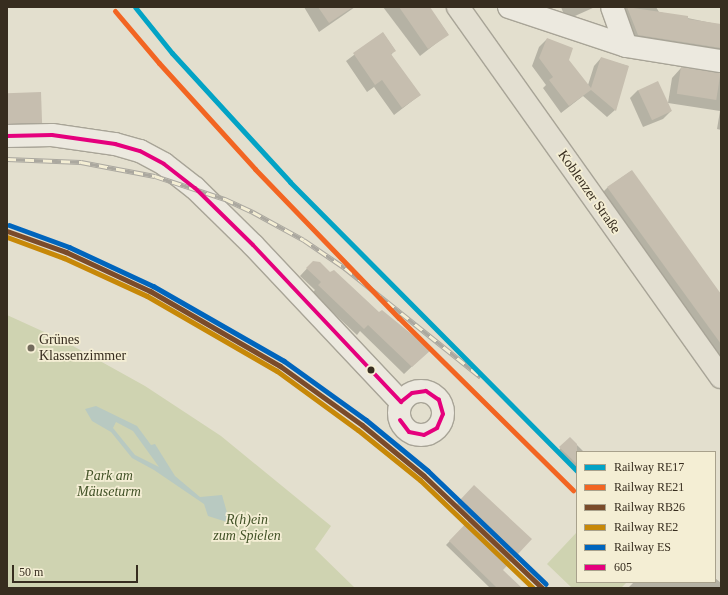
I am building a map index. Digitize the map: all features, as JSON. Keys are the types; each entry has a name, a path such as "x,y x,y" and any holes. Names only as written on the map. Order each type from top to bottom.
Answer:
{"main road":[{"name":"Koblenzer Straße","path":"458,7 721,377"}],"street":[{"path":"509,7 626,46 721,61"},
{"path":"612,7 626,46"},
{"path":"7,136 52,135 115,144 140,151 164,164 195,188 263,256 401,402"}],"green space":[{"name":"Park am Mäuseturm","path":"7,315 64,341 145,386 221,436 331,526 315,549 355,588 7,588"},
{"path":"576,533 576,583 626,583 621,588 572,588 547,564"}],"shaded area":[{"path":"96,406 137,426 151,445 155,444 175,476 200,497 222,495 230,523 208,516 204,504 154,470 132,458 111,432 92,421 85,409","holes":["116,422 133,431 159,467 135,455 113,428"]}],"building":[{"path":"318,7 353,7 329,23"},
{"path":"399,7 430,7 449,35 428,49"},
{"path":"627,7 688,16 688,19 721,24 721,48 638,35"},
{"path":"383,32 396,51 391,54 421,95 402,108 382,80 375,85 353,53"},
{"path":"547,38 573,48 569,60 591,88 601,57 629,66 616,111 591,90 569,106 549,80 553,77 539,58"},
{"path":"681,67 721,73 716,100 677,94"},
{"path":"658,81 672,111 652,120 638,90"},
{"path":"41,92 42,123 8,124 7,93"},
{"path":"632,170 721,294 721,344 607,187"},
{"path":"313,261 320,262 330,272 334,270 379,312 382,310 431,350 412,367 368,325 364,329 318,285 321,282 306,268"},
{"path":"570,437 577,444 576,463 559,447"},
{"path":"474,485 532,539 503,570 522,588 497,588 449,541 475,514 460,500"}],"railway":[{"path":"7,159 81,162 155,176 225,199 253,212 304,240 345,268 481,377"}],"rail line":[{"name":"RE17","path":"135,7 172,53 290,182 576,470"},
{"name":"RE21","path":"115,11 159,63 255,169 399,318 573,490"},
{"name":"ES","path":"9,225 69,247 153,286 284,361 366,420 428,471 546,584"},
{"name":"RB26","path":"7,231 66,252 150,291 280,366 362,425 424,476 542,588"},
{"name":"RE2","path":"7,237 64,258 147,296 277,371 358,430 420,480 533,588"}],"transit line":[{"name":"605","path":"7,136 52,135 115,144 140,151 164,164 195,188 253,245 401,402"},
{"name":"605","path":"400,420 409,432 424,435 437,428 443,414 439,400 426,391 412,393 401,402"}],"place":[{"name":"Grünes Klassenzimmer","path":"31,348"}],"park label":[{"name":"R(h)ein zum Spielen","path":"247,528"}]}
